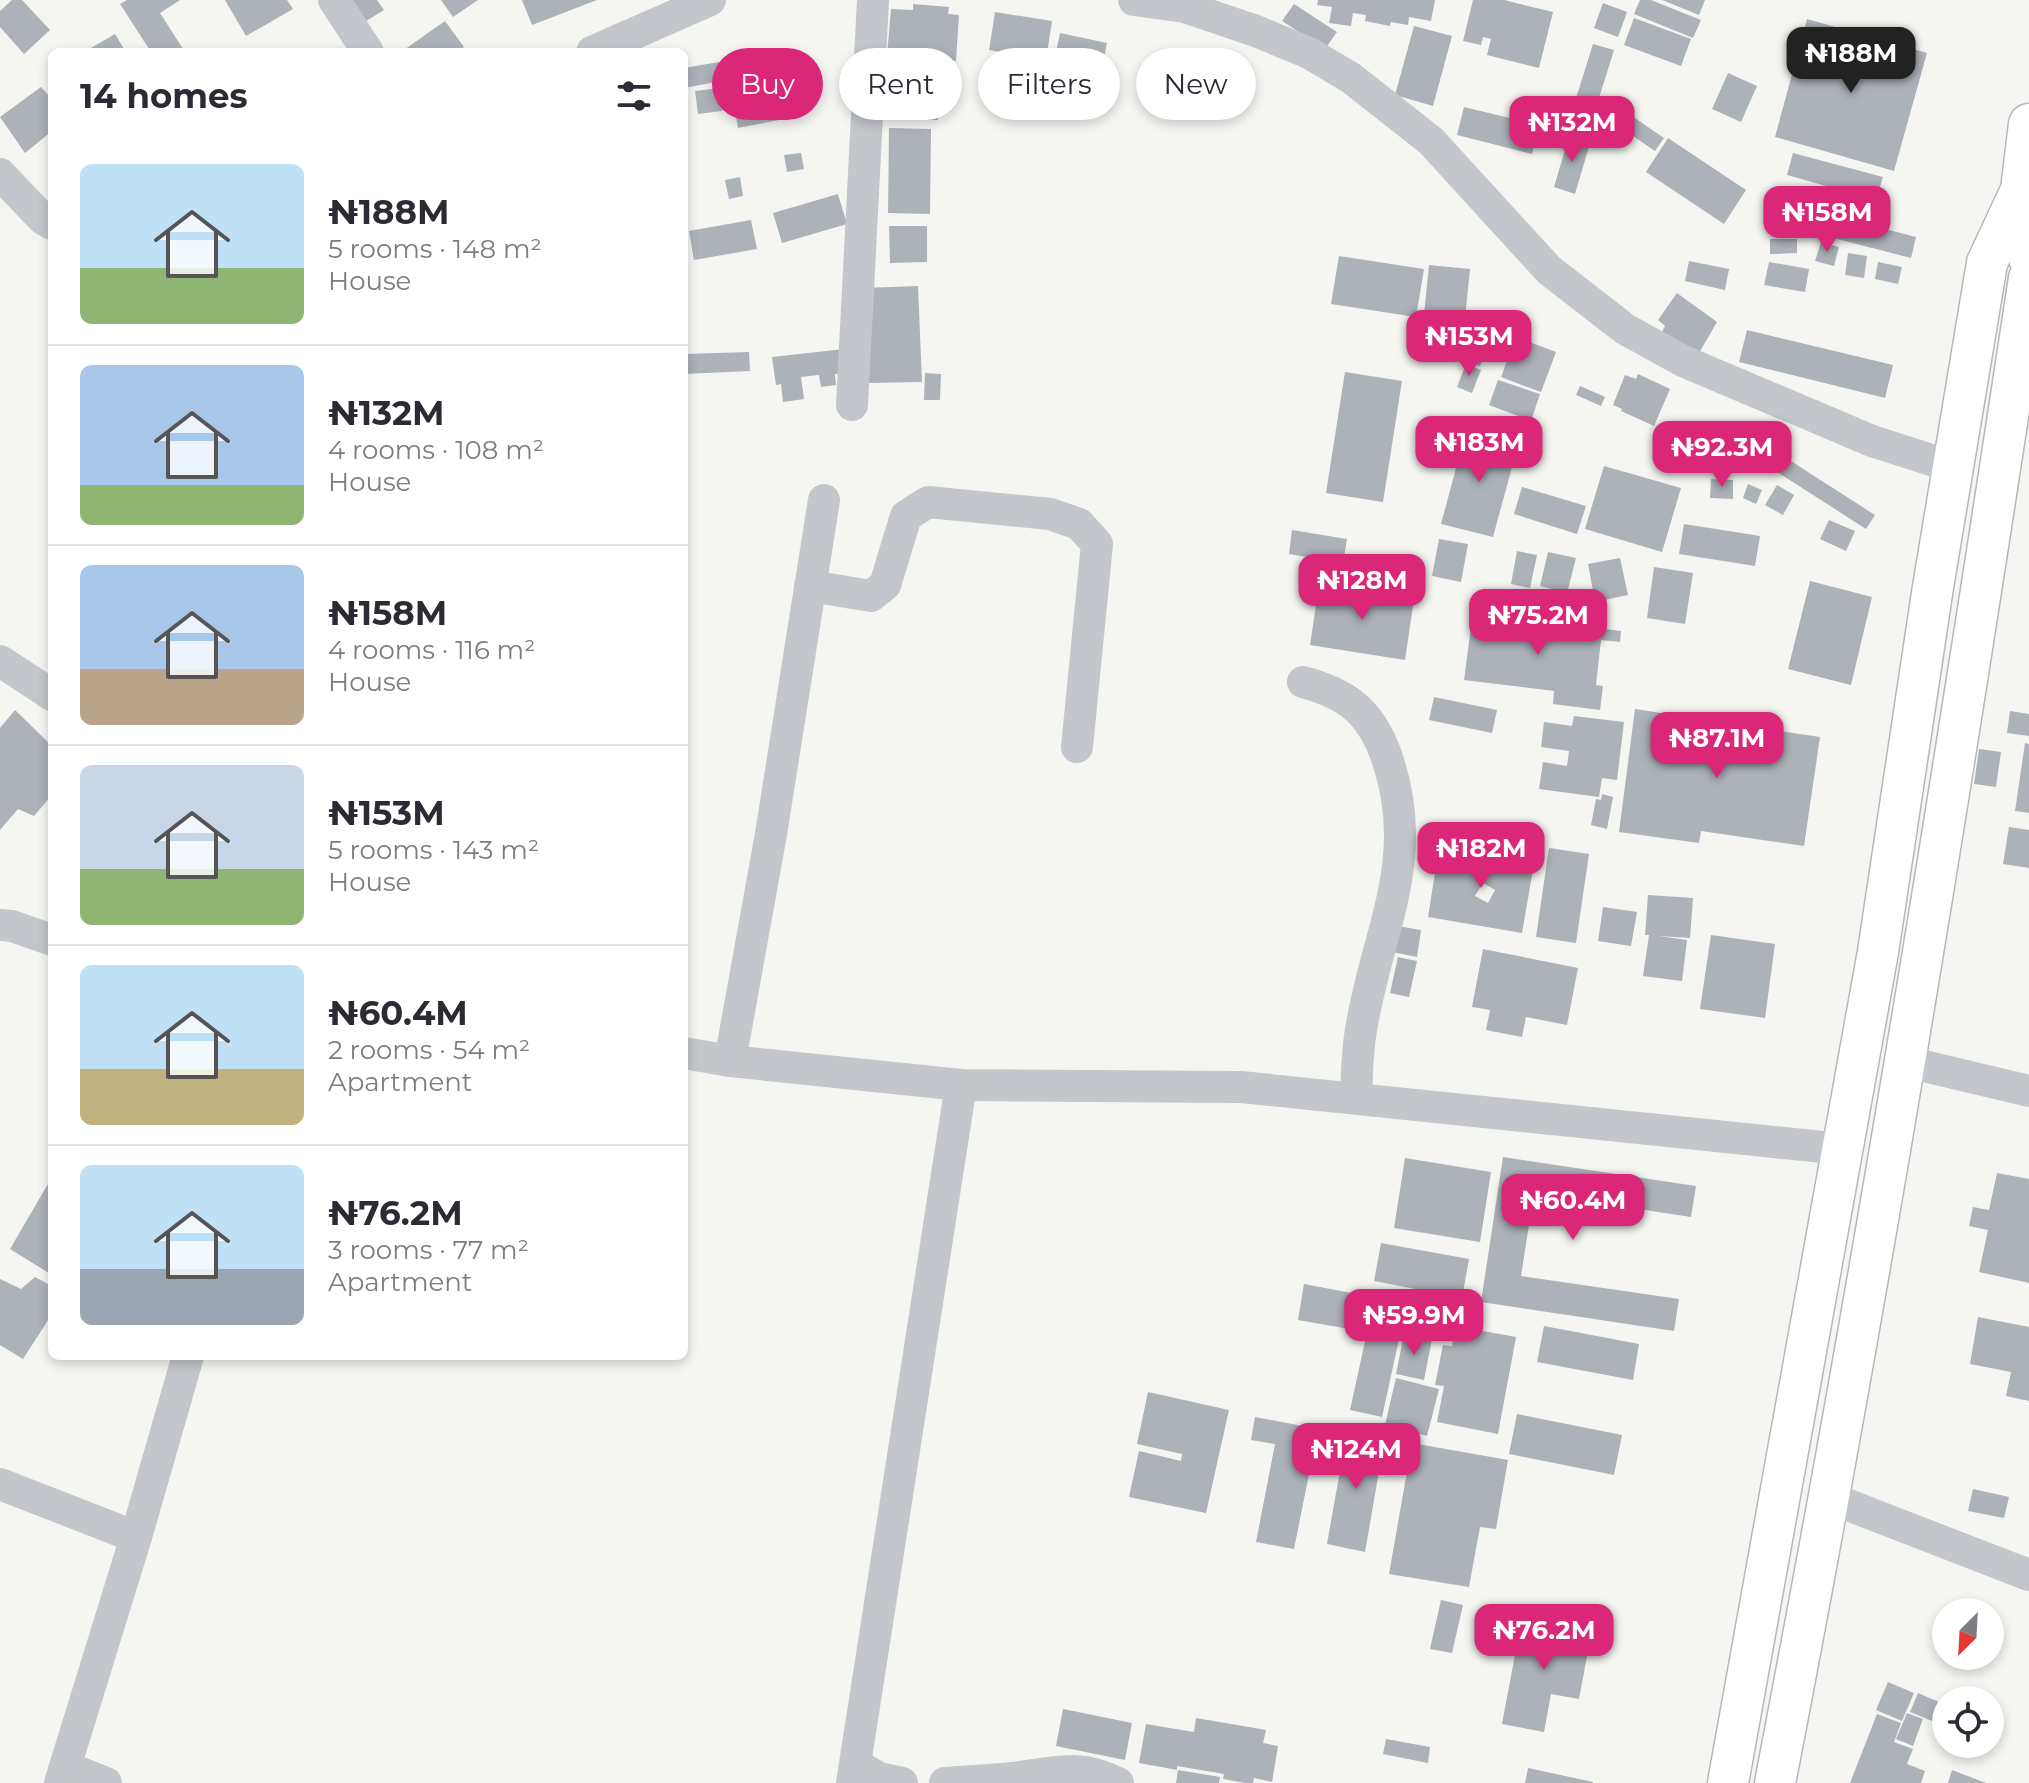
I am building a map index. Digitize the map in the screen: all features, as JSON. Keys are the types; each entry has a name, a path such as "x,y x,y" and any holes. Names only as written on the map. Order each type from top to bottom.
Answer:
{"main road":[{"path":"2029,124 2021,190 2029,258"},
{"path":"1728,1783 1840,1164 1979,306 1987,263 2021,190"},
{"path":"1775,1783 1830,1498 1907,1062 2027,302"},
{"path":"1894,844 1939,852"},
{"path":"1840,1164 1885,1185"}],"street":[{"path":"334,0 365,48"},
{"path":"601,48 710,0"},
{"path":"852,405 873,0"},
{"path":"1134,0 1185,7 1256,31 1309,53 1351,78 1431,141 1549,270 1625,329 1683,361 1858,436 1953,467"},
{"path":"0,174 48,222"},
{"path":"1987,263 2029,269"},
{"path":"1979,306 2027,302"},
{"path":"730,1061 824,500"},
{"path":"810,586 871,596 885,585 906,516 928,502 1050,514 1079,524 1097,544 1077,747"},
{"path":"0,661 48,692"},
{"path":"1303,682 1334,692 1351,702 1373,725 1390,765 1399,811 1402,848 1391,908 1361,1030 1356,1097"},
{"path":"0,925 48,939"},
{"path":"688,1054 730,1061 961,1085 1241,1087 1356,1097 1840,1164"},
{"path":"1907,1062 2029,1091"},
{"path":"902,1783 854,1774 961,1085"},
{"path":"106,1783 63,1775 187,1360"},
{"path":"0,1484 136,1537"},
{"path":"1830,1498 2029,1575"},
{"path":"945,1783 1069,1769 1086,1770 1118,1783"}],"building":[{"path":"12,0 22,0 50,30 24,54 0,27 0,11"},
{"path":"127,0 180,0 160,13 182,48 148,48 120,4"},
{"path":"225,0 287,0 293,9 246,36"},
{"path":"342,0 377,0 384,10 358,26"},
{"path":"441,0 478,0 453,17"},
{"path":"522,0 597,0 532,25"},
{"path":"1318,0 1435,0 1431,21 1409,17 1408,25 1391,22 1390,26 1365,21 1366,15 1353,13 1351,26 1329,23 1332,7 1317,5"},
{"path":"1473,0 1504,0 1553,12 1539,68 1487,55 1491,39 1483,37 1481,45 1463,41"},
{"path":"1640,0 1651,0 1701,20 1693,38 1634,14"},
{"path":"1662,0 1705,0 1699,15"},
{"path":"1603,3 1627,12 1618,37 1594,28"},
{"path":"913,4 949,7 948,14 959,15 957,48 888,48 891,9 913,10"},
{"path":"1294,4 1337,32 1325,49 1282,21"},
{"path":"995,12 1052,21 1048,48 989,48"},
{"path":"1634,18 1691,39 1681,66 1624,45"},
{"path":"1807,19 1927,53 1894,171 1775,137"},
{"path":"445,21 464,47 462,48 407,48"},
{"path":"1414,26 1452,36 1433,106 1395,95"},
{"path":"1060,33 1107,43 1106,48 1057,48"},
{"path":"115,34 124,48 91,48"},
{"path":"1593,44 1614,50 1593,117 1572,111"},
{"path":"712,63 712,83 688,87 688,67"},
{"path":"1728,73 1757,86 1741,122 1712,109"},
{"path":"41,87 48,95 48,134 25,153 0,117"},
{"path":"712,89 712,112 698,114 695,91"},
{"path":"1464,107 1539,125 1532,154 1457,135"},
{"path":"1626,112 1664,138 1655,151 1617,125"},
{"path":"737,120 779,120 738,128"},
{"path":"889,128 931,129 930,214 888,213"},
{"path":"1570,133 1591,140 1575,194 1554,187"},
{"path":"1668,138 1746,190 1724,224 1646,172"},
{"path":"801,153 804,169 787,172 784,155"},
{"path":"1793,153 1883,177 1876,200 1787,175"},
{"path":"740,177 743,196 729,199 725,180"},
{"path":"838,194 847,224 782,243 773,213"},
{"path":"1781,202 1916,237 1911,258 1775,223"},
{"path":"751,220 757,249 694,260 689,231"},
{"path":"889,226 927,226 927,262 890,263"},
{"path":"1770,239 1797,239 1797,253 1770,254"},
{"path":"1821,242 1839,247 1834,266 1815,261"},
{"path":"1848,253 1867,256 1864,278 1845,275"},
{"path":"1339,256 1424,269 1416,317 1331,304"},
{"path":"1689,261 1729,269 1725,290 1685,281"},
{"path":"1769,262 1809,269 1805,292 1764,285"},
{"path":"1878,262 1902,267 1898,284 1875,279"},
{"path":"1429,265 1470,269 1465,318 1424,314"},
{"path":"918,286 922,382 867,383 863,288"},
{"path":"1677,293 1717,322 1699,353 1661,334 1665,326 1658,320"},
{"path":"1478,314 1495,319 1480,366 1463,361"},
{"path":"1433,317 1466,322 1462,354 1429,349"},
{"path":"1747,330 1893,365 1885,398 1739,362"},
{"path":"1516,337 1556,352 1541,392 1501,377"},
{"path":"844,349 847,372 835,374 836,385 821,387 819,375 801,377 804,399 783,402 781,384 776,385 772,357"},
{"path":"749,352 750,371 688,374 688,354"},
{"path":"1466,364 1481,370 1472,393 1457,387"},
{"path":"1345,372 1402,381 1383,502 1326,493"},
{"path":"925,373 941,374 940,400 924,400"},
{"path":"1638,374 1670,389 1654,426 1613,405 1625,375 1636,379"},
{"path":"1498,380 1540,394 1531,421 1489,405"},
{"path":"1580,386 1605,397 1601,406 1576,395"},
{"path":"1466,431 1518,445 1493,537 1441,524"},
{"path":"1694,449 1748,452 1747,469 1694,466"},
{"path":"1777,452 1875,515 1866,529 1768,466"},
{"path":"1604,466 1681,488 1662,552 1585,529"},
{"path":"1711,479 1733,480 1733,499 1710,498"},
{"path":"1748,484 1762,490 1756,504 1743,498"},
{"path":"1777,485 1794,495 1783,515 1765,505"},
{"path":"1522,487 1586,506 1577,534 1514,514"},
{"path":"1829,520 1855,531 1846,551 1820,539"},
{"path":"1684,524 1760,536 1755,566 1679,554"},
{"path":"1292,530 1347,539 1343,563 1289,554"},
{"path":"1439,539 1468,544 1461,582 1432,576"},
{"path":"1517,551 1537,555 1530,588 1511,584"},
{"path":"1548,552 1576,558 1567,593 1540,586"},
{"path":"1620,558 1628,595 1595,602 1588,564"},
{"path":"1654,567 1693,573 1685,624 1647,618"},
{"path":"1810,581 1872,597 1851,685 1788,669"},
{"path":"1319,584 1414,599 1405,660 1310,645"},
{"path":"1473,612 1621,631 1620,642 1601,640 1596,685 1603,686 1600,710 1553,704 1554,691 1464,680"},
{"path":"1434,697 1497,710 1492,733 1429,720"},
{"path":"1635,709 1820,737 1804,846 1701,831 1699,843 1619,832"},
{"path":"15,710 48,742 48,800 34,816 18,809 0,830 0,728"},
{"path":"2010,711 2029,714 2029,736 2007,733"},
{"path":"1574,716 1624,722 1617,780 1602,778 1599,797 1539,789 1543,762 1567,766 1569,751 1541,747 1544,722 1572,726"},
{"path":"2025,743 2029,744 2029,813 2015,811"},
{"path":"1979,749 2001,752 1996,787 1974,784"},
{"path":"1602,794 1613,797 1607,829 1591,825 1596,799 1601,800"},
{"path":"2009,827 2029,830 2029,868 2003,864"},
{"path":"1439,848 1534,864 1522,933 1428,917","holes":["1483,883 1495,890 1488,903 1475,896"]},
{"path":"1549,848 1589,854 1576,943 1536,937"},
{"path":"1648,895 1693,898 1690,938 1658,936 1687,940 1682,981 1643,976 1649,935 1645,935"},
{"path":"1603,907 1637,912 1631,946 1598,941"},
{"path":"1397,926 1421,930 1417,957 1392,952"},
{"path":"1711,935 1775,944 1765,1018 1700,1009"},
{"path":"1483,949 1578,968 1567,1025 1526,1017 1522,1037 1486,1030 1490,1010 1472,1007"},
{"path":"1398,957 1417,961 1409,997 1390,993"},
{"path":"1503,1157 1696,1186 1691,1217 1534,1193 1521,1276 1679,1299 1674,1331 1481,1302"},
{"path":"1405,1158 1491,1172 1480,1242 1394,1228"},
{"path":"1997,1173 2029,1179 2029,1283 1979,1272 1988,1230 1969,1226 1973,1207 1989,1210"},
{"path":"48,1184 48,1273 10,1249"},
{"path":"1381,1243 1469,1259 1462,1298 1374,1281"},
{"path":"35,1277 48,1284 48,1320 23,1359 0,1345 0,1279 21,1289"},
{"path":"1304,1284 1362,1295 1355,1330 1298,1320"},
{"path":"1397,1293 1437,1300 1433,1323 1393,1316"},
{"path":"1371,1314 1403,1321 1382,1417 1350,1410"},
{"path":"1978,1317 2029,1327 2029,1401 2006,1396 2011,1372 1970,1364"},
{"path":"1455,1326 1516,1337 1498,1434 1437,1422 1444,1386 1435,1385 1443,1345 1452,1346"},
{"path":"1544,1326 1639,1344 1633,1380 1537,1362"},
{"path":"1404,1334 1432,1339 1424,1380 1396,1374"},
{"path":"1396,1378 1439,1389 1427,1436 1385,1425"},
{"path":"1148,1392 1229,1410 1206,1513 1129,1497 1139,1451 1181,1461 1182,1454 1137,1444"},
{"path":"1517,1414 1622,1435 1614,1475 1509,1454"},
{"path":"1255,1417 1318,1429 1294,1549 1256,1542 1275,1444 1251,1440"},
{"path":"1347,1431 1385,1437 1365,1552 1327,1544"},
{"path":"1412,1443 1508,1460 1496,1529 1480,1527 1469,1587 1389,1574"},
{"path":"1973,1489 2009,1497 2004,1518 1968,1511"},
{"path":"1441,1600 1463,1605 1452,1653 1430,1649"},
{"path":"1522,1617 1564,1625 1562,1630 1591,1635 1579,1699 1551,1694 1544,1732 1502,1724"},
{"path":"1888,1682 1914,1693 1902,1721 1876,1710"},
{"path":"1918,1693 1932,1699 1932,1721 1910,1712"},
{"path":"1063,1709 1132,1723 1125,1760 1056,1746"},
{"path":"1907,1713 1923,1719 1913,1746 1896,1739"},
{"path":"1877,1714 1901,1723 1894,1742 1913,1749 1907,1764 1925,1771 1921,1783 1850,1783"},
{"path":"1196,1718 1266,1730 1263,1743 1278,1746 1272,1782 1254,1778 1253,1783 1245,1783 1223,1779 1224,1774 1139,1763 1146,1724 1194,1732"},
{"path":"1386,1739 1430,1747 1428,1763 1383,1754"},
{"path":"1528,1768 1593,1782 1593,1783 1525,1783"},
{"path":"1178,1770 1220,1777 1219,1783 1176,1783"},
{"path":"1952,1770 1986,1783 1948,1783"}]}
